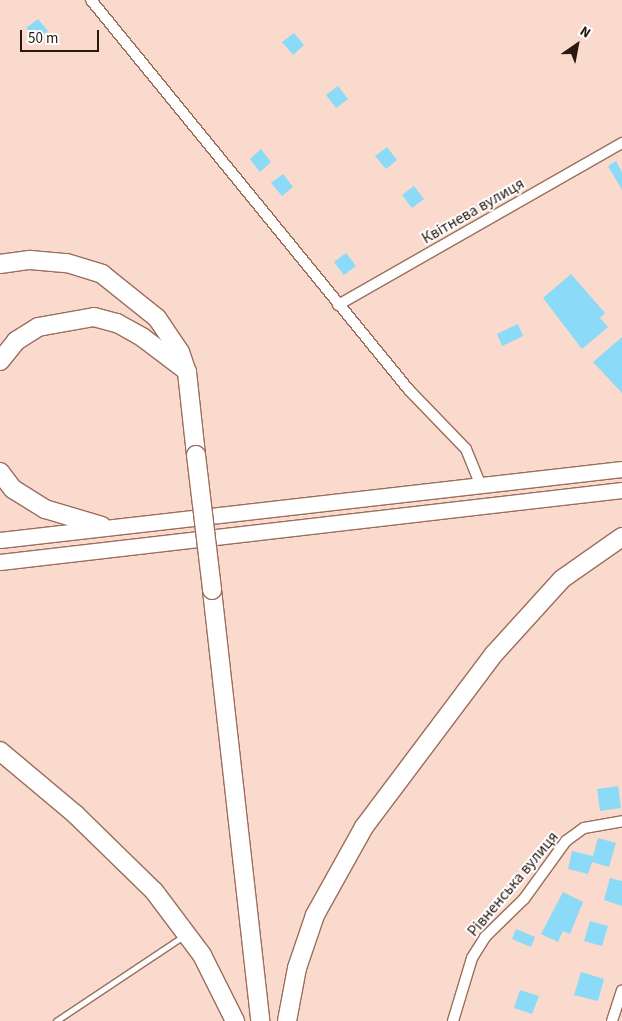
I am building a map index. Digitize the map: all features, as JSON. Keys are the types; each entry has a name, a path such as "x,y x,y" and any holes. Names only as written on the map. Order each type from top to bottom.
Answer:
{"highway":[{"path":"0,264 67,263 102,274 157,318 180,352 187,372 260,1021"},
{"path":"0,361 16,341 38,327 94,317 117,323 142,337 187,372"},
{"path":"0,472 13,489 45,509 102,526"},
{"path":"287,1021 297,968 314,916 364,827 506,640 562,579 622,537"},
{"path":"0,751 123,858 187,934 235,1021"}],"main road":[{"path":"0,540 102,526 622,469"},
{"path":"0,562 622,490"}],"street":[{"path":"91,0 338,305 409,390 466,449 480,484"},
{"name":"Квітнева вулиця","path":"338,305 622,142"},
{"name":"Рівненська вулиця","path":"453,1021 472,958 485,937 524,899 566,841 587,828 622,821"},
{"path":"612,1021 622,991"}],"lane":[{"path":"56,1021 187,934"}],"building":[{"path":"38,19 48,31 37,41 26,28"},
{"path":"294,33 304,45 293,55 282,42"},
{"path":"338,86 348,99 336,108 326,95"},
{"path":"387,147 397,160 386,169 375,156"},
{"path":"261,149 271,162 260,172 250,159"},
{"path":"616,161 622,172 622,190 608,166"},
{"path":"283,174 293,187 282,196 271,183"},
{"path":"414,186 424,199 412,208 402,195"},
{"path":"346,253 356,266 344,275 334,262"},
{"path":"571,274 605,313 600,318 608,327 582,349 543,298"},
{"path":"518,324 523,336 502,346 497,334"},
{"path":"622,337 622,393 593,362"},
{"path":"618,786 621,808 600,811 597,789"},
{"path":"598,838 616,843 609,867 592,862 588,874 568,869 572,851 593,856"},
{"path":"610,878 622,881 622,906 604,900"},
{"path":"563,892 583,902 570,934 563,931 558,942 541,934"},
{"path":"590,921 608,926 602,946 584,941"},
{"path":"516,929 535,937 531,947 512,939"},
{"path":"581,972 604,979 598,1001 574,995"},
{"path":"520,990 539,996 532,1014 514,1008"}]}
